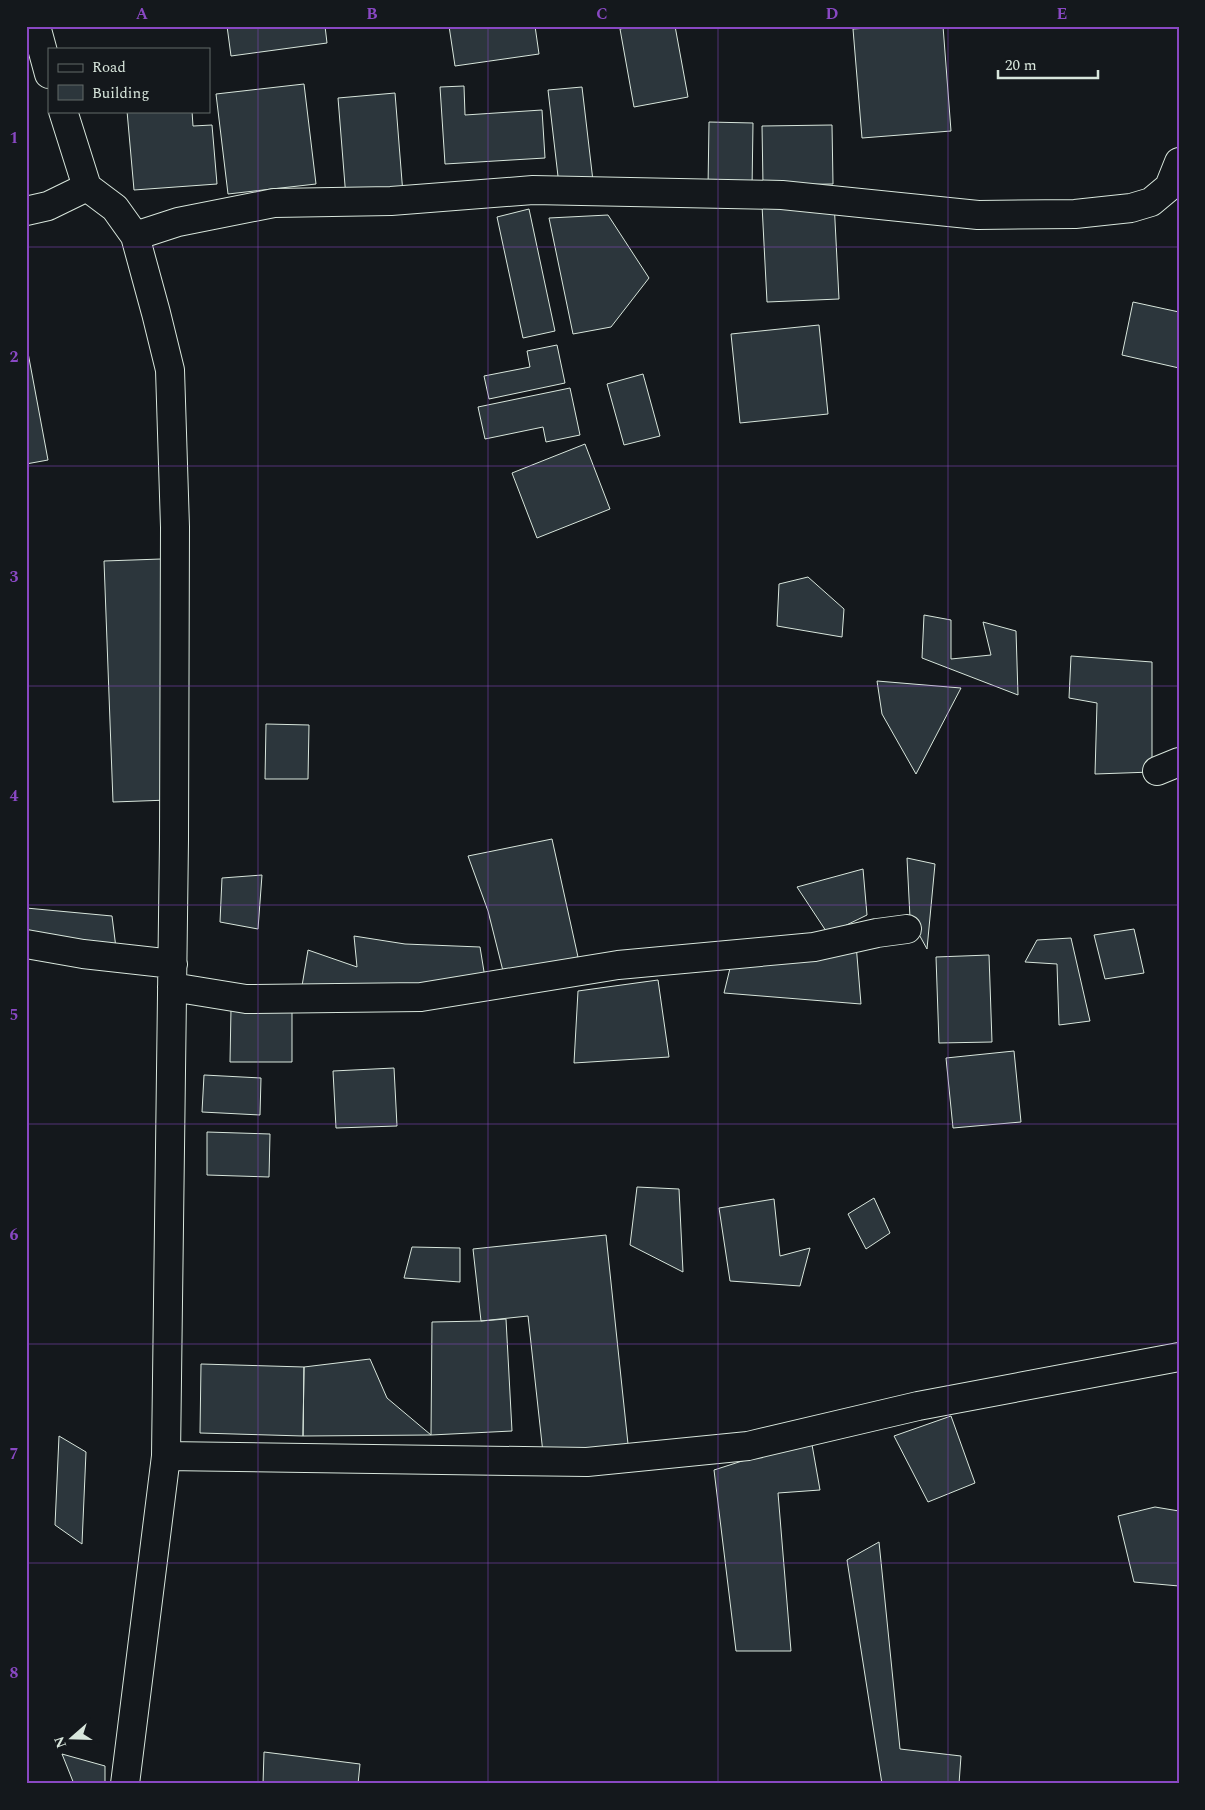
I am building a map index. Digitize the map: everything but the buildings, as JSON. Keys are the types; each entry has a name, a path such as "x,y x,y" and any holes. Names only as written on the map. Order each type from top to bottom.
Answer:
{"street":[{"path":"36,26 48,70"},
{"path":"63,112 87,187 115,208 135,236 170,370 175,527 166,1456 125,1784"},
{"path":"135,236 178,222 274,203 391,201 533,190 782,195 978,215 1075,214 1131,208 1151,202 1169,187 1179,162"},
{"path":"26,211 48,206 87,187"},
{"path":"26,944 83,954 172,976 246,999 420,997 618,965 814,947 877,933 907,929"},
{"path":"166,1456 587,1462 739,1447 918,1406 1179,1357"}]}
